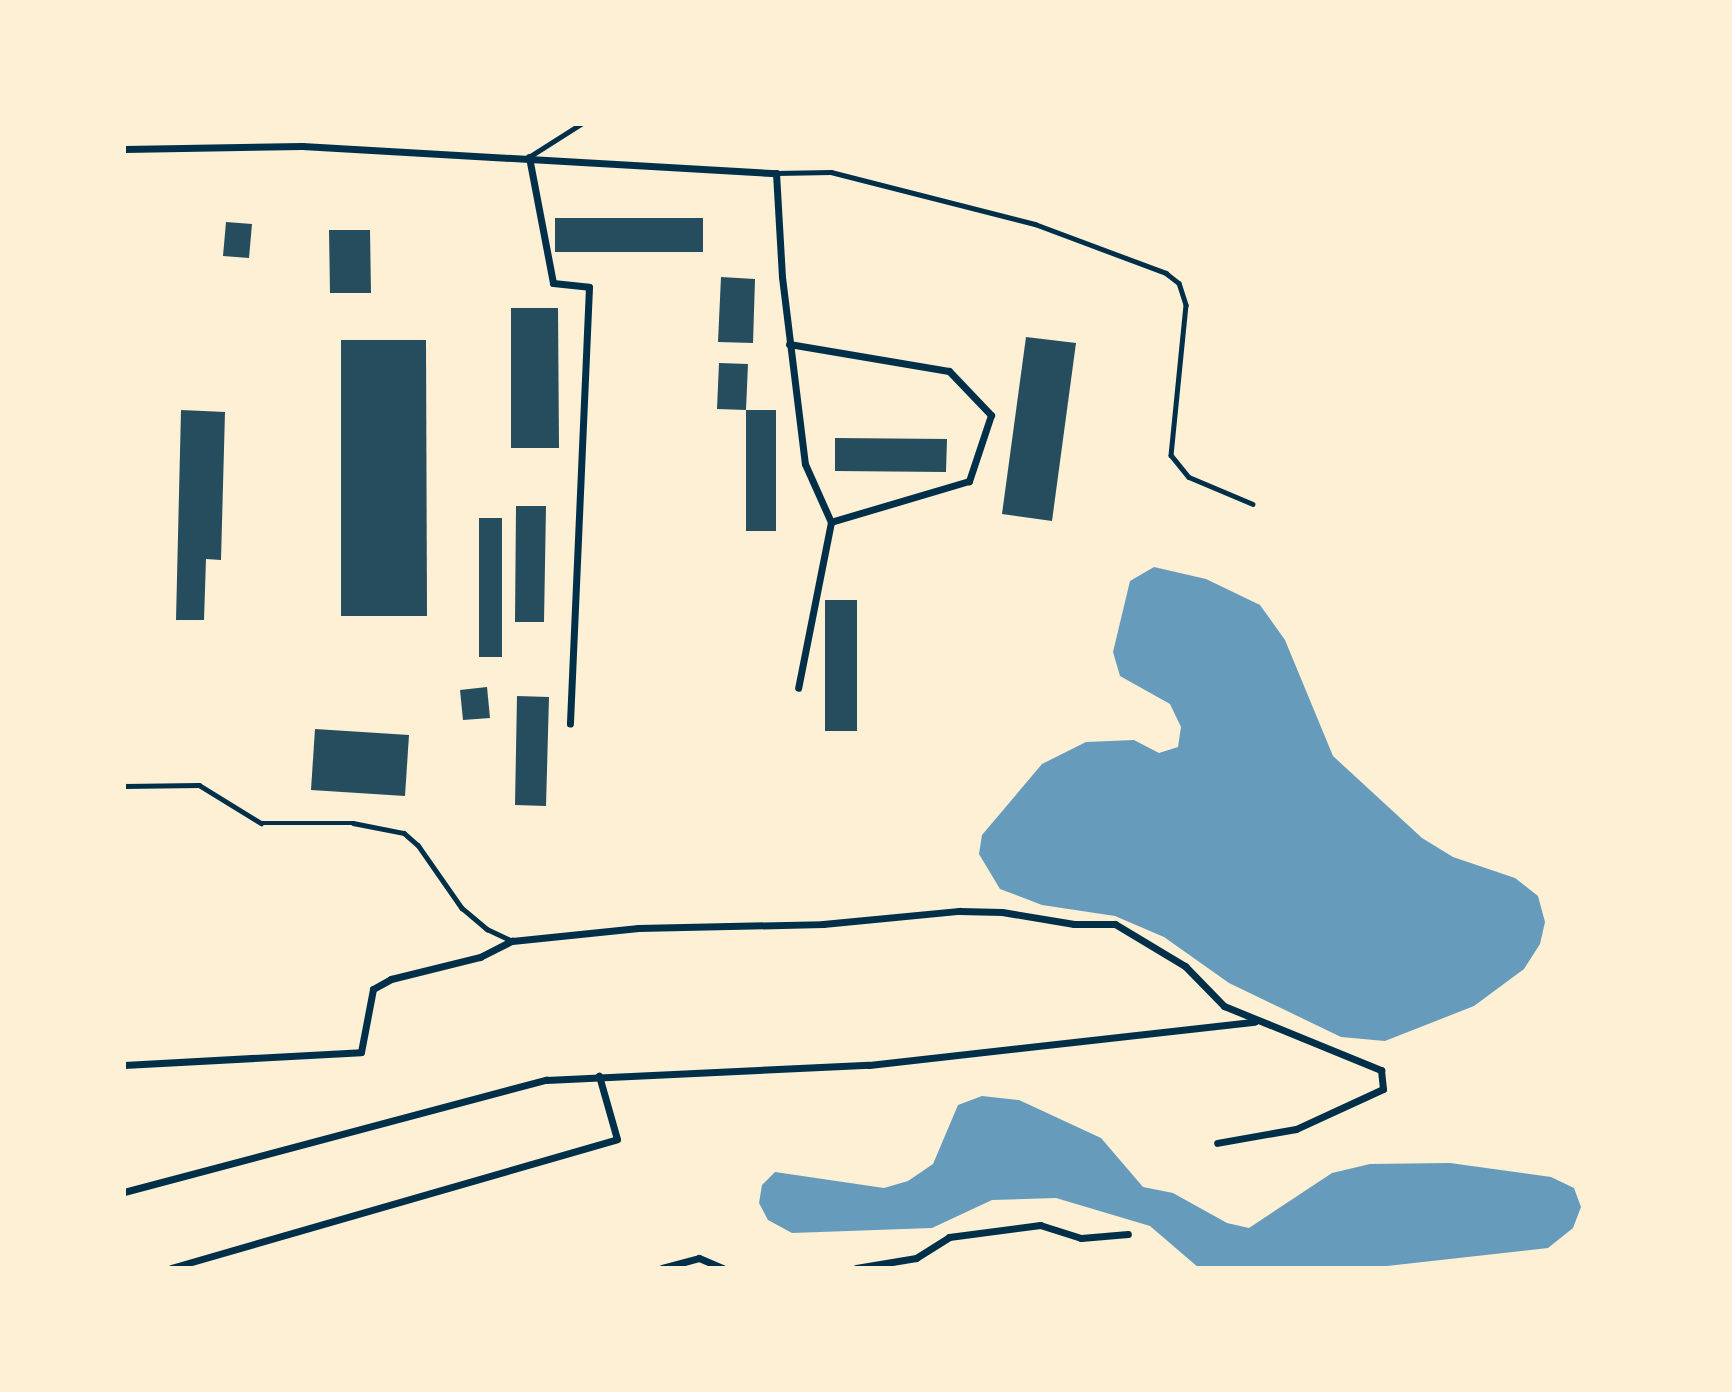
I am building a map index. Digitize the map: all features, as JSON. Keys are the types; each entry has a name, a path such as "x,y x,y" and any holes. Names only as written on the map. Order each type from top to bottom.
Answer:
{"street":[{"path":"124,149 302,146 776,173 789,344 805,464 831,522 798,688"},
{"path":"529,157 553,283 589,287 570,724"},
{"path":"789,344 949,372 991,415 969,481 831,522"},
{"path":"124,1065 361,1052 373,989 391,979 480,957 512,941 627,929 869,922 958,911 1002,912 1074,924 1115,924 1185,966 1224,1006 1256,1022 1349,1054 1381,1070 1383,1089 1296,1129 1217,1143"},
{"path":"124,1192 546,1080 869,1065 1256,1022"},
{"path":"170,1268 187,1266 617,1139 599,1076"},
{"path":"856,1268 916,1258 949,1237 1040,1225 1081,1238 1128,1234"},
{"path":"662,1268 699,1258 723,1268"}],"lane":[{"path":"529,157 581,124"},
{"path":"776,173 831,172 1035,223 1166,273 1179,283 1186,306 1171,455 1189,477 1253,504"},
{"path":"124,786 199,785 261,823 354,822 404,833 418,845 462,908 487,929 512,941"}],"water":[{"path":"1154,567 1206,579 1260,605 1285,640 1333,756 1422,838 1453,857 1515,878 1538,896 1545,922 1540,944 1524,969 1474,1006 1385,1041 1341,1037 1229,983 1164,937 1115,916 1042,905 1000,889 979,854 982,835 1042,764 1086,742 1134,740 1159,753 1178,747 1181,727 1170,704 1120,676 1113,652 1130,581"},
{"path":"982,1096 1019,1100 1101,1138 1143,1187 1173,1193 1227,1223 1249,1228 1332,1173 1370,1164 1450,1163 1551,1177 1574,1188 1581,1207 1573,1228 1548,1248 1369,1268 1199,1268 1150,1226 1056,1198 992,1200 932,1228 792,1233 768,1220 759,1203 762,1185 775,1172 884,1188 908,1181 933,1164 958,1105"}],"building":[{"path":"555,218 703,218 703,252 555,252"},
{"path":"226,222 252,224 249,258 223,256"},
{"path":"329,230 370,230 371,293 330,293"},
{"path":"721,277 755,279 753,343 718,342"},
{"path":"511,308 558,308 559,448 511,448"},
{"path":"1026,337 1076,343 1052,521 1002,514"},
{"path":"341,340 426,340 427,616 341,616"},
{"path":"719,363 748,364 746,410 717,409"},
{"path":"181,410 225,412 221,560 206,559 204,620 176,620"},
{"path":"746,410 776,410 776,531 746,531"},
{"path":"835,438 947,439 946,472 835,471"},
{"path":"516,506 546,506 544,622 515,622"},
{"path":"479,518 502,518 502,657 479,657"},
{"path":"825,600 857,600 857,731 825,731"},
{"path":"487,687 490,718 463,720 460,690"},
{"path":"517,696 549,697 546,806 515,805"},
{"path":"315,729 409,735 405,796 311,790"}]}
